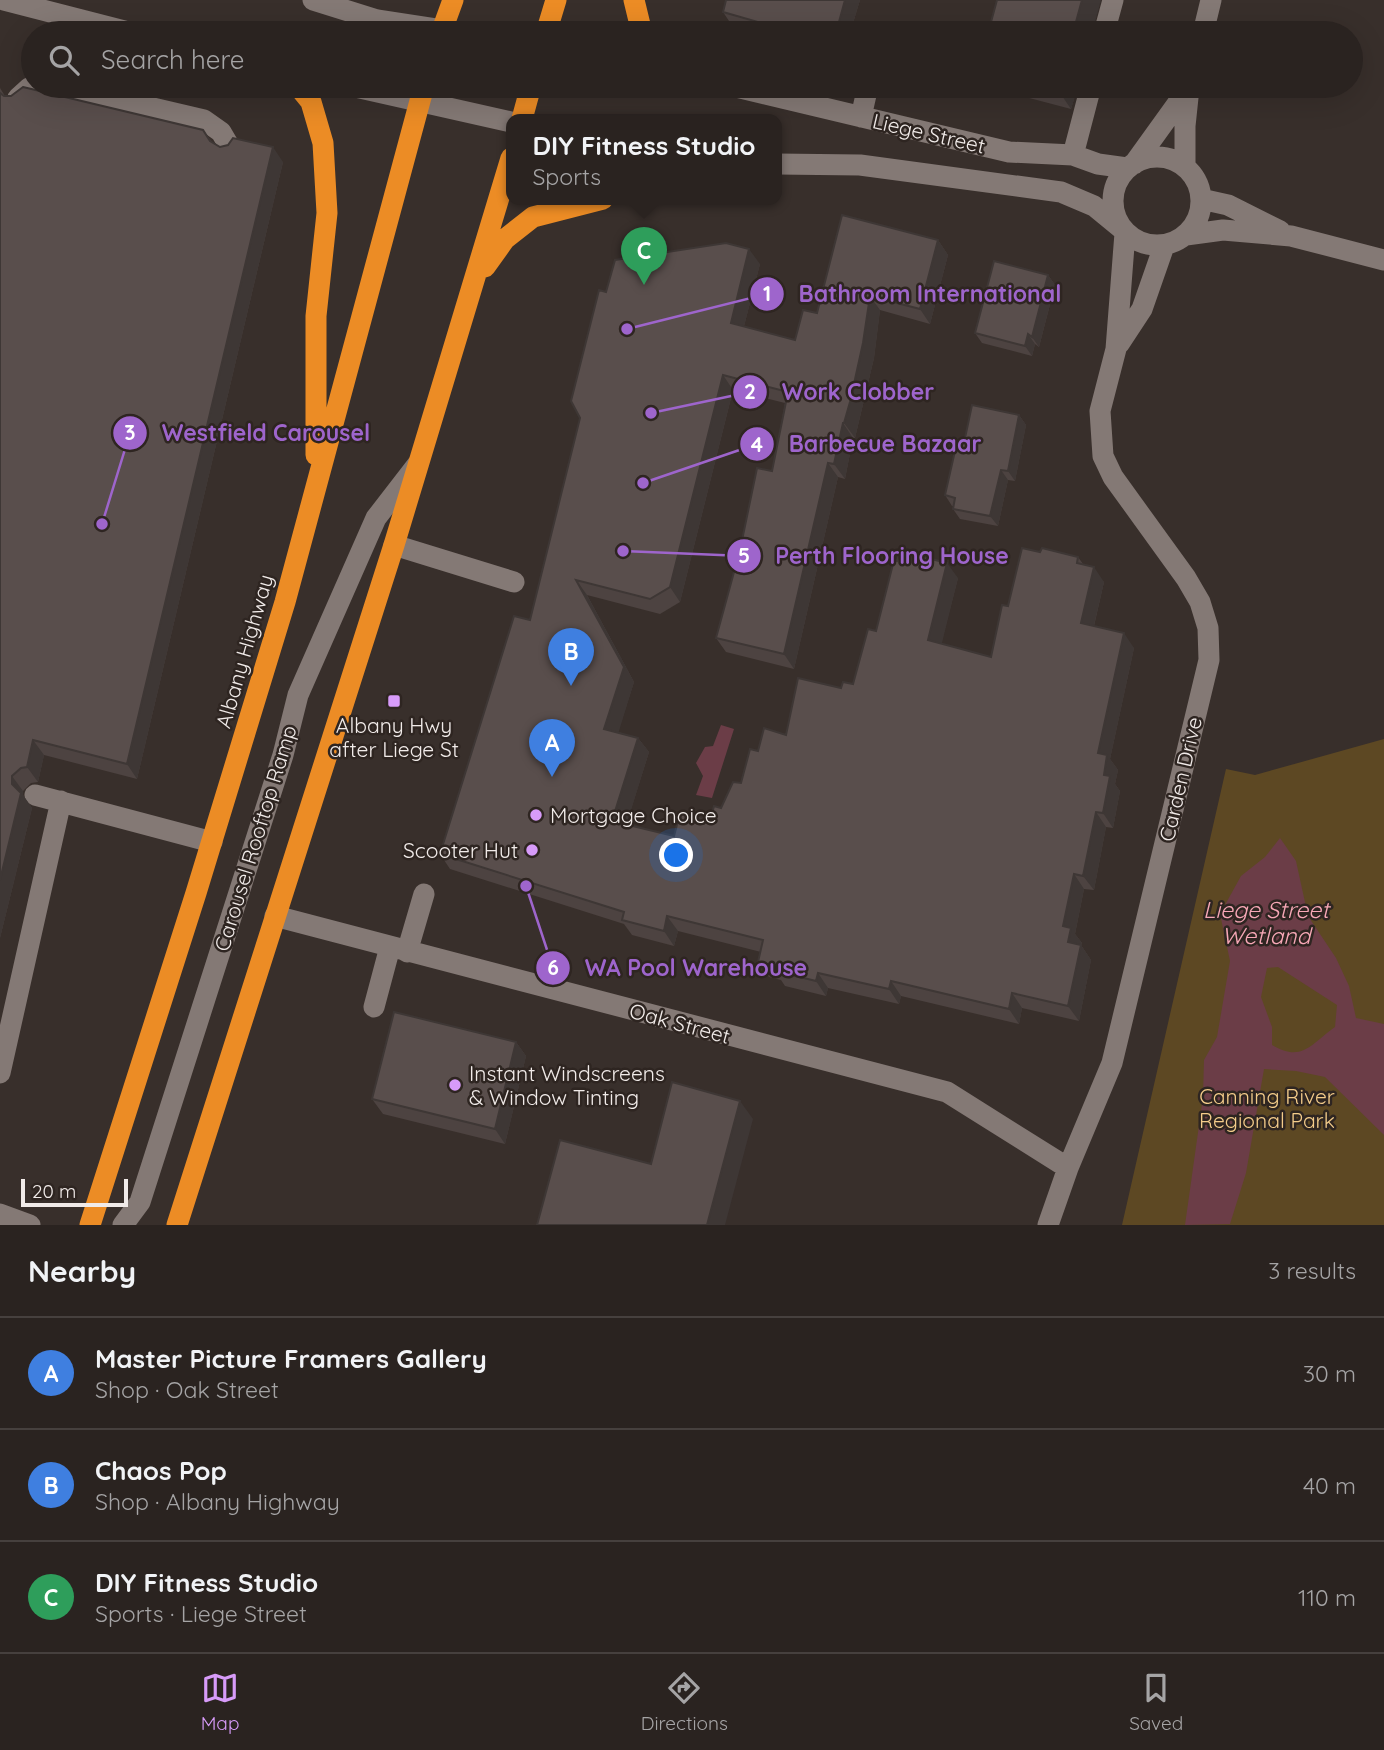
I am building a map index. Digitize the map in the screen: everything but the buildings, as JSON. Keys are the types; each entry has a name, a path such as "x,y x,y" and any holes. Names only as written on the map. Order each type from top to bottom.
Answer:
{"highway":[{"path":"450,21 453,0"},
{"path":"550,21 556,0"},
{"path":"634,0 639,21"},
{"path":"308,98 323,144 327,213 316,316 316,485"},
{"name":"Albany Highway","path":"90,1225 281,615 421,98"},
{"path":"177,1225 394,545 506,175"},
{"path":"474,283 505,239 533,217 580,205"}],"street":[{"path":"4,0 85,21"},
{"path":"313,0 383,21"},
{"path":"1107,21 1113,0"},
{"path":"1206,21 1211,0"},
{"path":"18,98 21,95"},
{"path":"110,98 204,120 220,132 231,149"},
{"path":"437,98 506,120"},
{"name":"Liege Street","path":"782,98 1009,152 1073,155 1098,164 1130,166 1151,158 1169,159 1185,167"},
{"path":"861,117 865,98"},
{"path":"1073,155 1088,98"},
{"path":"1124,231 1113,208 1115,187 1181,98"},
{"path":"1186,235 1198,219 1201,199 1196,182 1185,167 1188,98"},
{"name":"Liege Street","path":"782,164 860,165 1061,192 1094,206 1144,244 1164,246"},
{"path":"1201,199 1228,205 1291,236"},
{"path":"1164,246 1186,235 1223,230 1291,236 1384,260"},
{"name":"Carden Drive","path":"1048,1225 1068,1168 1112,1063 1209,660 1208,628 1200,602 1186,578 1113,477 1103,456 1100,411 1116,349 1124,231"},
{"name":"Carden Drive","path":"1116,349 1142,309 1164,246"},
{"name":"Carousel Rooftop Ramp","path":"123,1225 140,1202 283,755 298,695 376,518 417,465"},
{"path":"394,545 514,582"},
{"path":"35,795 212,842"},
{"path":"0,1073 61,802"},
{"path":"374,1007 424,894"},
{"name":"Oak Street","path":"275,916 947,1093 1068,1168"},
{"path":"0,1214 30,1225"}],"green space":[{"name":"Canning River Regional Park","path":"1384,739 1384,1225 1122,1225 1226,769 1255,775"}],"water":[{"path":"721,725 734,729 712,798 696,795 703,776 696,763 705,747 713,746"},
{"name":"Liege Street Wetland","path":"1280,838 1296,861 1308,916 1336,958 1349,986 1356,1018 1384,1024 1384,1135 1325,1077 1296,1071 1264,1069 1246,1173 1230,1224 1185,1225 1203,1097 1204,1060 1217,1037 1230,961 1220,914 1241,876 1265,857","holes":["1278,967 1337,1005 1335,1027 1306,1049 1291,1052 1272,1045 1272,1027 1261,997 1267,968"]}],"place":[{"name":"DIY Fitness Studio","path":"644,285"},
{"name":"Bathroom International","path":"627,329"},
{"name":"Work Clobber","path":"651,413"},
{"name":"Barbecue Bazaar","path":"643,483"},
{"name":"Westfield Carousel","path":"102,524"},
{"name":"Perth Flooring House","path":"623,551"},
{"name":"Chaos Pop","path":"571,686"},
{"name":"Albany Hwy after Liege St","path":"394,701"},
{"name":"Master Picture Framers Gallery","path":"552,777"},
{"name":"Mortgage Choice","path":"536,815"},
{"name":"Scooter Hut","path":"532,850"},
{"name":"WA Pool Warehouse","path":"526,886"},
{"name":"Instant Windscreens & Window Tinting","path":"455,1085"}]}
